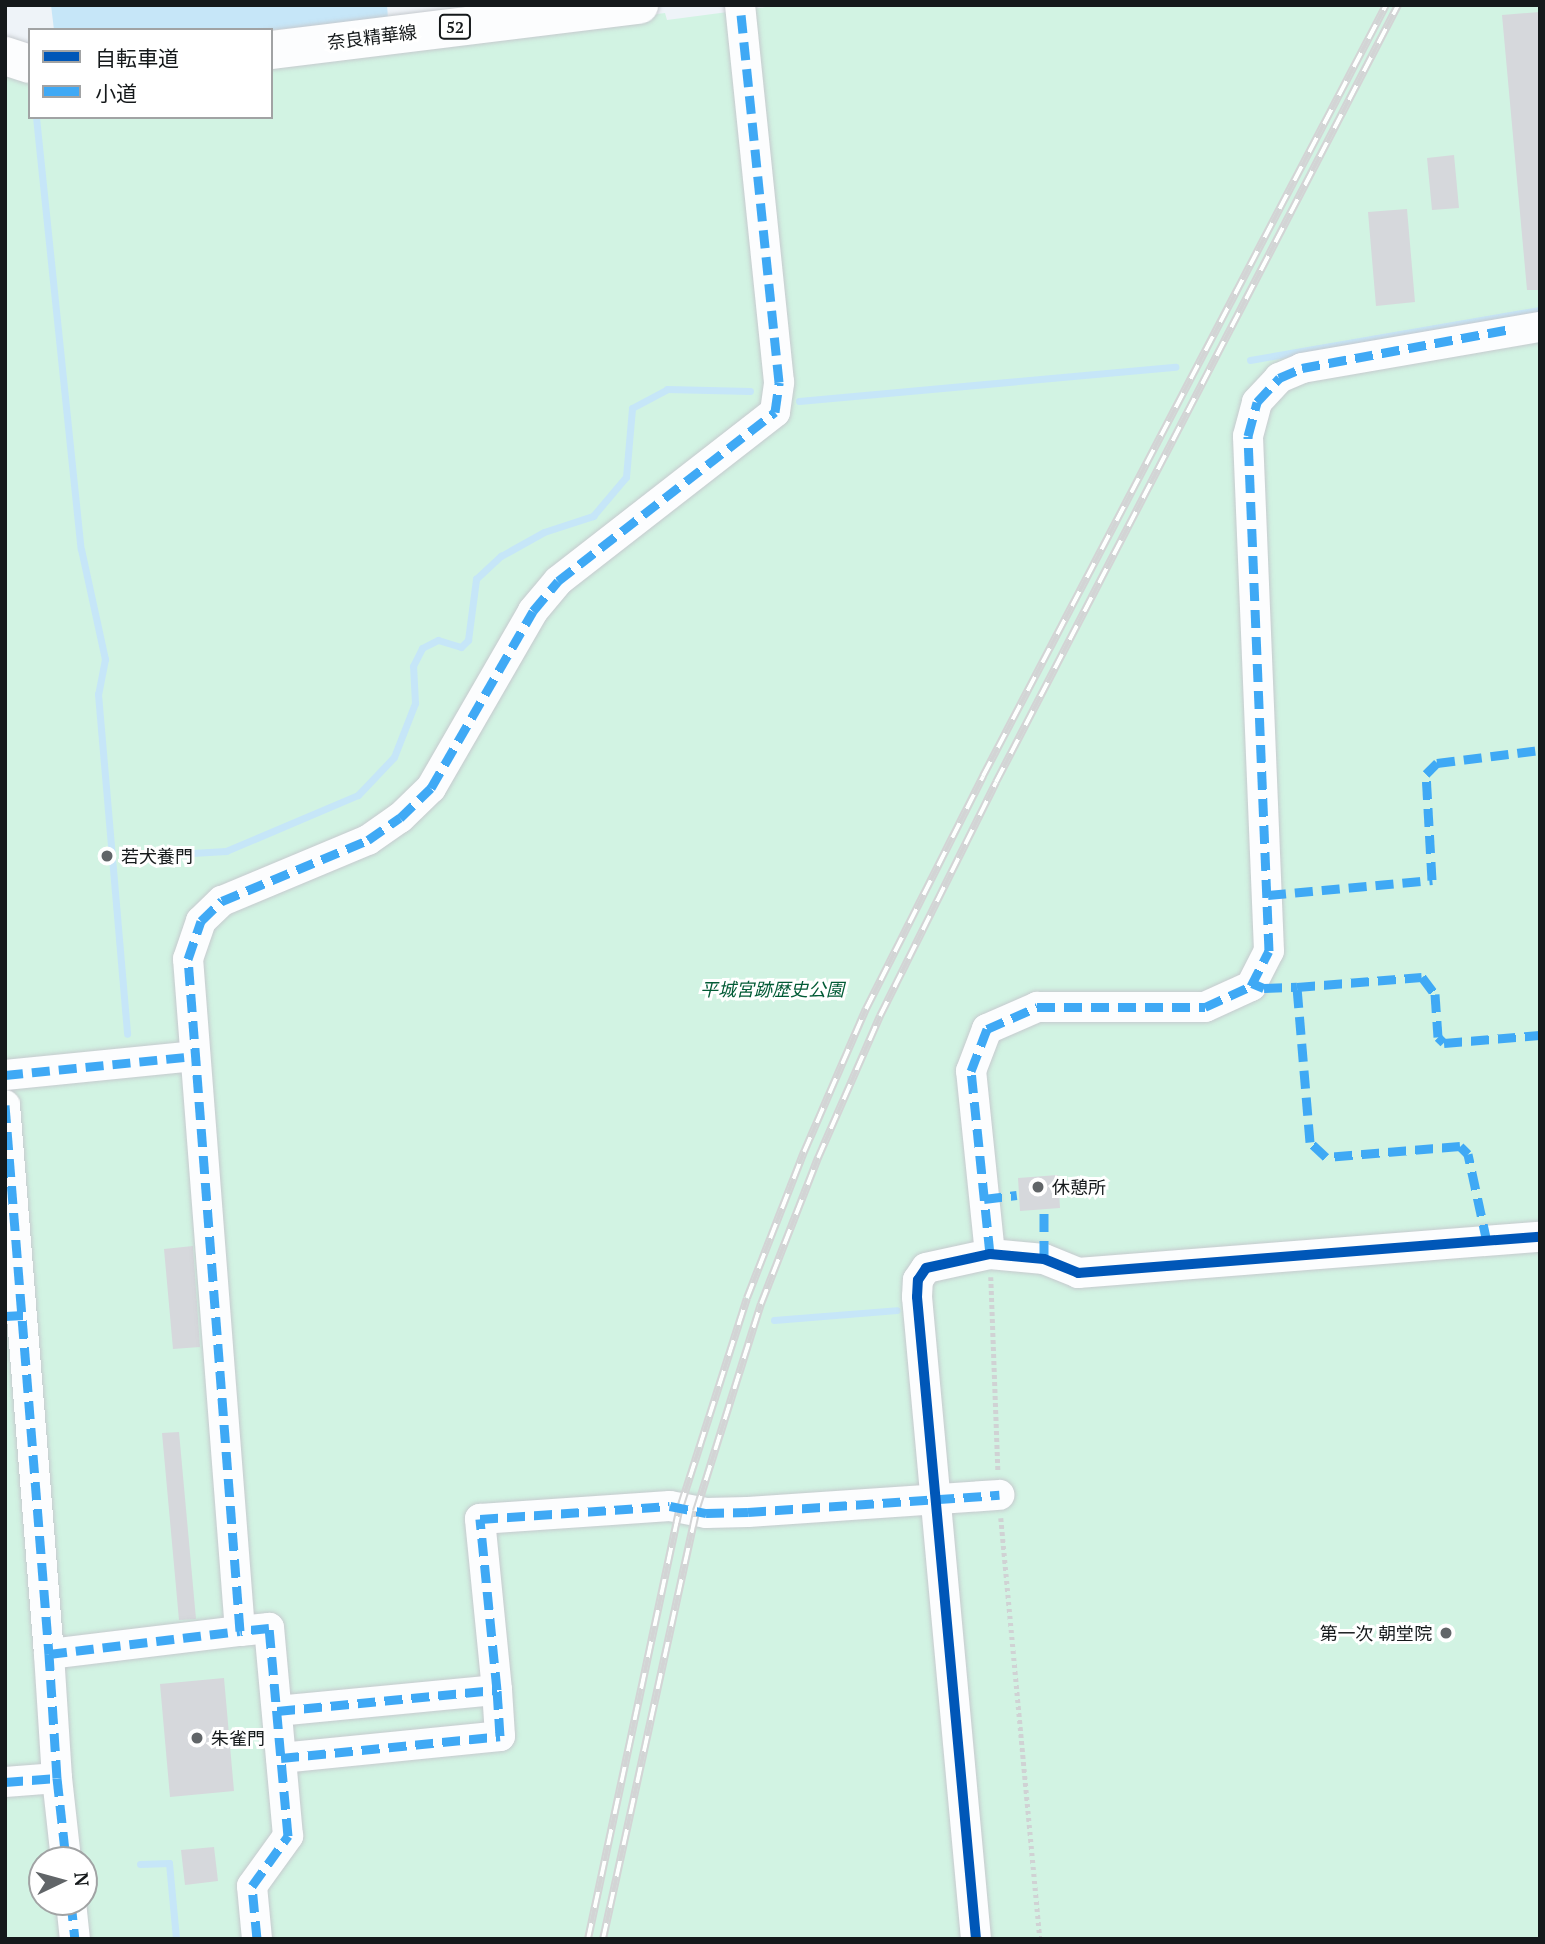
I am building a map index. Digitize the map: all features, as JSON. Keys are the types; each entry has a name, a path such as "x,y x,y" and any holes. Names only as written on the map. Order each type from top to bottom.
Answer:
{"main road":[{"name":"奈良精華線","path":"273,50 639,5"},
{"path":"5,56 28,63"}],"street":[{"path":"240,1631 188,959 201,921 222,901 368,840 400,818 431,788 533,611 558,581 775,412 779,382 740,5"},
{"path":"990,1254 971,1071 987,1029 1037,1007 1205,1007 1251,986 1269,951 1248,436 1257,402 1279,378 1302,368 1506,330 1540,327"},
{"path":"5,1075 194,1056"},
{"path":"5,1105 14,1316 49,1654 64,1846"},
{"path":"976,1939 918,1280 926,1268 990,1254 1044,1259 1078,1273 1540,1237"},
{"path":"281,1758 500,1736 481,1519 670,1506 706,1513 999,1495"},
{"path":"49,1654 268,1628 288,1836 252,1886 257,1939"},
{"path":"277,1711 496,1690"},
{"path":"5,1782 57,1778"},
{"path":"73,1916 75,1939"}],"path":[{"path":"990,1254 999,1495 1040,1939"}],"green space":[{"name":"平城宮跡歴史公園","path":"782,5 1540,5 1540,1939 5,1939 5,64 28,70 28,119 273,119 273,63 665,13 667,20"}],"water":[{"path":"51,5 387,5 388,19 273,30 54,28"}],"building":[{"path":"1540,12 1540,290 1527,290 1502,15"},
{"path":"1454,155 1459,208 1432,210 1427,158"},
{"path":"1407,209 1415,302 1376,306 1368,212"},
{"name":"休憩所","path":"1058,1175 1060,1208 1020,1211 1018,1178"},
{"path":"193,1246 200,1347 173,1349 164,1249"},
{"path":"179,1432 196,1619 179,1620 162,1433"},
{"name":"朱雀門","path":"224,1678 234,1791 170,1797 160,1684"},
{"path":"214,1847 218,1881 185,1885 181,1850"}],"waterway":[{"path":"36,119 81,549 105,659 98,694 127,1034"},
{"path":"1250,360 1540,310"},
{"path":"799,401 1175,367"},
{"path":"159,855 226,851 358,795 394,757 415,703 413,666 422,648 438,640 461,647 468,640 476,579 501,556 544,532 593,516 626,477 632,408 667,389 750,391"},
{"path":"774,1320 897,1310"},
{"path":"140,1864 169,1863 176,1939"}],"railway":[{"path":"588,1939 680,1508 747,1298 804,1152 866,1009 983,776 1386,5"},
{"path":"603,1939 696,1511 761,1304 818,1158 880,1016 996,782 1398,5"}],"marked path":[{"path":"257,1939 252,1886 288,1836 269,1628 240,1631 188,959 201,921 222,901 368,840 400,818 431,788 533,611 558,581 775,412 779,382 740,5"},
{"path":"990,1254 971,1071 987,1029 1037,1007 1205,1007 1251,986 1269,951 1248,436 1257,402 1279,378 1302,368 1506,330"},
{"path":"1268,895 1432,880 1426,774 1437,763 1540,750"},
{"path":"1487,1242 1468,1154 1460,1146 1326,1157 1310,1142 1297,987 1422,977 1435,994 1438,1037 1444,1043 1540,1035"},
{"path":"1252,983 1264,988 1297,987"},
{"path":"5,1075 194,1056"},
{"path":"5,1105 49,1654"},
{"path":"984,1199 1017,1195"},
{"path":"1044,1209 1044,1259"},
{"path":"5,1316 24,1315"},
{"path":"277,1711 497,1690 480,1519 670,1506 706,1513 748,1512 999,1495"},
{"path":"5,1782 57,1778 49,1654 240,1631"},
{"path":"281,1758 500,1736 497,1690"},
{"path":"57,1778 64,1846"},
{"path":"73,1916 75,1939"}],"cycle path":[{"path":"976,1939 917,1297 918,1280 926,1268 990,1254 1044,1259 1078,1273 1540,1237"}],"place":[{"name":"若犬養門","path":"107,856"},
{"name":"休憩所","path":"1038,1187"},
{"name":"第一次 朝堂院","path":"1446,1633"},
{"name":"朱雀門","path":"197,1738"}]}
